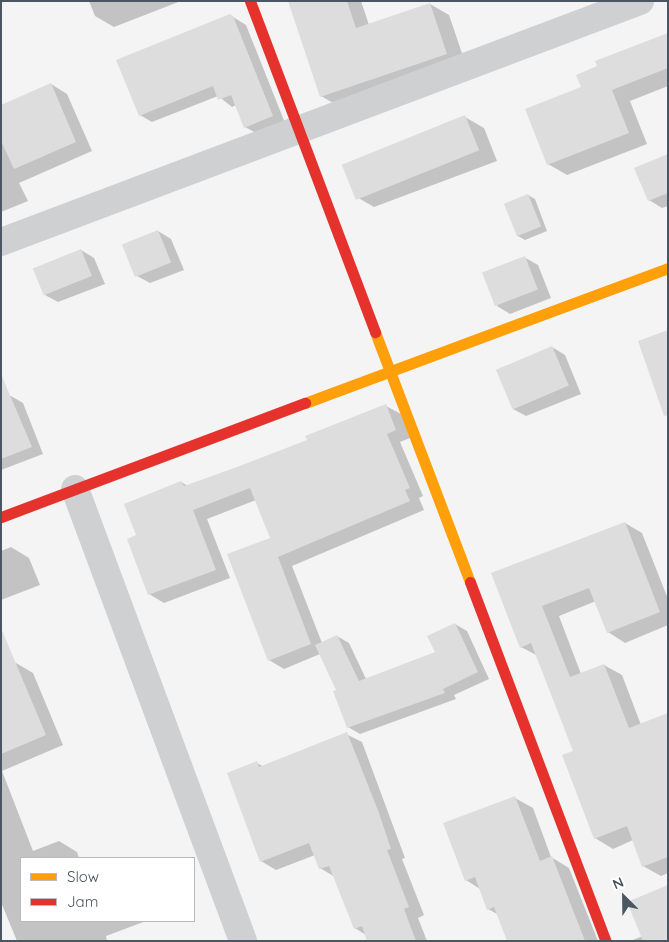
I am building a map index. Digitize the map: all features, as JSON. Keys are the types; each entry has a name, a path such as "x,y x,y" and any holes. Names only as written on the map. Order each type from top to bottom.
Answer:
{"street":[{"path":"250,1 606,941"},
{"path":"1,242 640,1"},
{"path":"1,517 668,268"},
{"path":"76,490 243,941"}],"building":[{"path":"288,1 347,1 356,28 430,3 447,54 320,97"},
{"path":"230,14 233,16 273,116 244,128 231,95 218,100 213,86 139,116 116,60"},
{"path":"668,33 668,68 612,90 629,133 547,165 525,109 581,87 576,75 597,66 595,61"},
{"path":"51,83 76,142 14,169 1,141 1,105"},
{"path":"465,115 479,150 356,200 342,165"},
{"path":"668,154 668,193 648,201 634,168"},
{"path":"528,194 541,226 517,236 504,204"},
{"path":"158,230 171,262 135,277 122,245"},
{"path":"81,249 92,276 44,295 33,268"},
{"path":"525,256 538,290 495,306 482,272"},
{"path":"668,330 668,415 664,416 638,341"},
{"path":"552,346 569,386 513,409 496,370"},
{"path":"1,374 32,447 1,459"},
{"path":"386,404 396,430 387,434 410,488 405,490 410,501 278,557 311,644 268,661 227,554 270,538 250,488 193,510 216,570 148,595 127,539 136,535 124,504 181,481 184,486 237,467 307,440 305,436"},
{"path":"625,522 660,612 607,633 589,588 542,606 570,677 604,664 629,728 668,713 668,857 642,867 627,826 594,839 562,755 573,751 531,643 520,648 491,573"},
{"path":"455,623 478,672 443,689 445,693 347,728 333,691 336,690 315,645 337,635 359,681 435,652 427,636"},
{"path":"1,628 46,735 1,754"},
{"path":"347,732 391,849 387,850 409,907 404,909 416,941 367,941 362,926 354,929 329,866 319,869 309,843 260,862 227,773 257,761 259,767"},
{"path":"515,796 540,861 552,856 585,941 507,941 494,907 487,910 475,877 465,881 443,823"},
{"path":"668,885 668,941 643,941 627,902"}],"traffic: slow":[{"path":"305,403 668,268"},
{"path":"375,332 470,582"}],"traffic: jam":[{"path":"250,1 375,332"},
{"path":"1,517 305,403"},
{"path":"470,582 606,941"}]}
